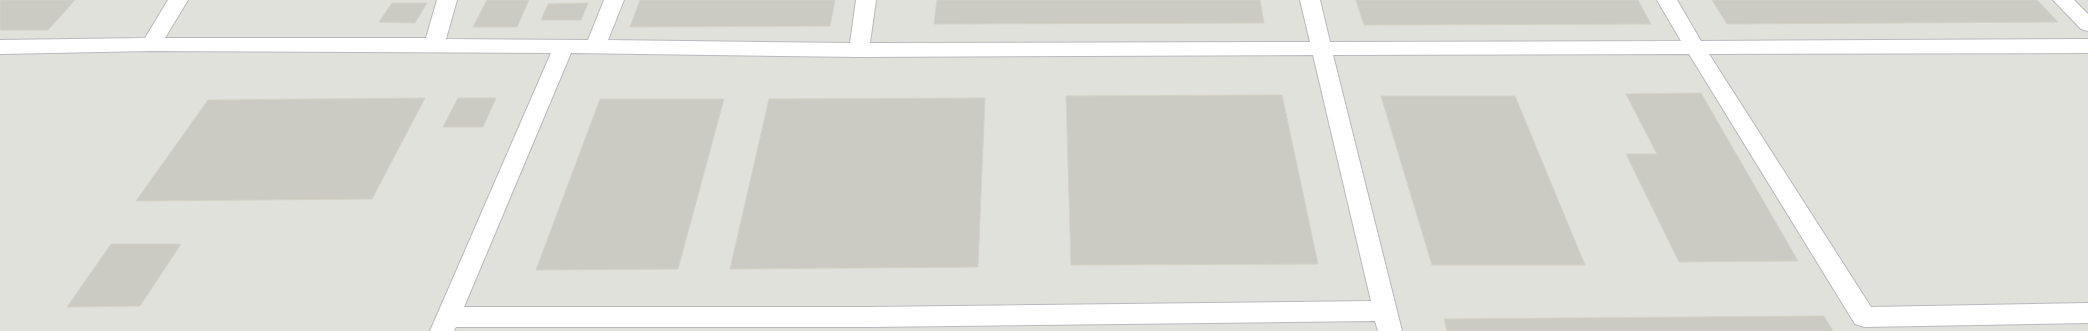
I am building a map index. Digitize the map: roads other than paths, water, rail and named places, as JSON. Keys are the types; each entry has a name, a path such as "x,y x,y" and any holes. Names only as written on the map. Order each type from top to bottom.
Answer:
{"lane":[{"path":"151,44 178,0"},
{"path":"434,45 448,0"},
{"path":"595,48 614,0"},
{"path":"858,50 866,0"},
{"path":"563,48 444,324 869,324 1388,321 1310,0"},
{"path":"1667,0 1695,48 1864,317 2088,313"},
{"path":"2063,0 2088,25"},
{"path":"0,48 151,44 434,45 563,48 858,50 2088,46"}]}
